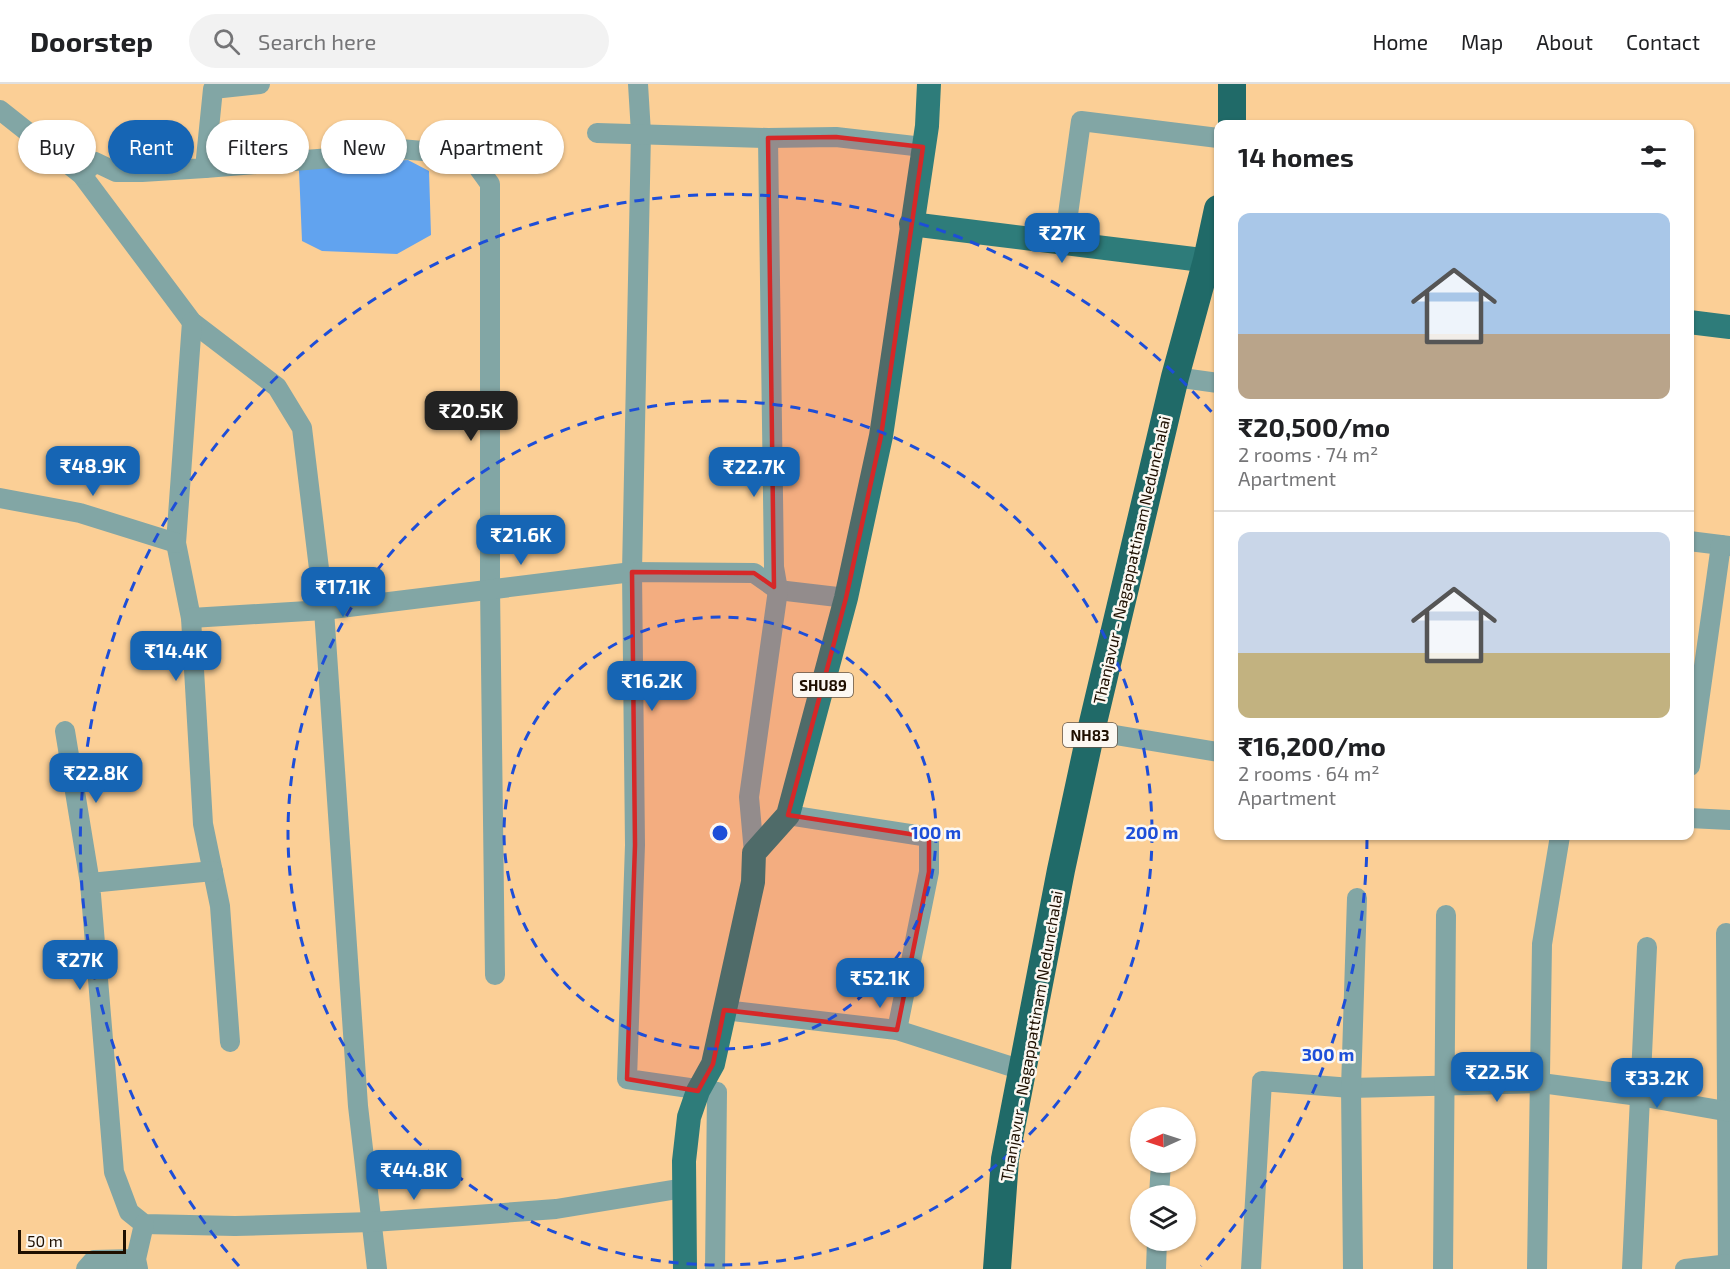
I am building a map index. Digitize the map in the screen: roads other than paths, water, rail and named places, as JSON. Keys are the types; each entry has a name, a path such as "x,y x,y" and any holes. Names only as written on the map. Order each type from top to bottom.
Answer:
{"highway":[{"path":"1232,84 1233,120"},
{"name":"Thanjavur - Nagappattinam Nedunchalai","path":"997,1269 1005,1159 1061,870 1091,731 1175,377 1212,261 1214,244"}],"main road":[{"name":"SHU89","path":"754,853 788,815 846,598 881,436 927,126 929,84"},
{"path":"911,224 1212,261"},
{"path":"1694,323 1730,327"},
{"path":"685,1269 684,1161 689,1116 698,1090 713,1064 753,882 754,853"}],"street":[{"path":"205,168 213,86 260,84"},
{"path":"638,84 641,133 632,572 635,845 627,1079 717,1092 715,1269"},
{"path":"0,110 82,175 192,322 277,387 302,428 324,610 358,1106 377,1269"},
{"path":"1064,243 1081,121 1214,138"},
{"path":"597,133 768,138 836,137 923,147"},
{"path":"82,175 95,162 116,172 142,172 356,156 378,136 400,149 469,155 490,184 490,588 495,975"},
{"path":"754,853 748,797 778,590 774,555 768,138"},
{"path":"192,322 176,543 191,618 203,824 220,906 230,1042"},
{"path":"1175,377 1214,382"},
{"path":"0,498 80,513 176,543"},
{"path":"1694,542 1726,546 1694,742"},
{"path":"191,618 324,610 632,572 754,573 778,590 846,598"},
{"path":"65,731 90,883 114,1172 129,1212 144,1224 235,1226 372,1222 555,1209 684,1188"},
{"path":"1091,731 1214,751"},
{"path":"788,815 929,837 929,872 897,1030"},
{"path":"1694,818 1730,820"},
{"path":"1537,1269 1542,944 1559,840"},
{"path":"90,883 213,871"},
{"path":"1353,1269 1351,1088 1357,898"},
{"path":"1443,1269 1446,915"},
{"path":"1685,1269 1729,1266 1726,933"},
{"path":"1632,1269 1647,947"},
{"path":"724,1010 897,1030 1022,1070"},
{"path":"1251,1269 1262,1081 1351,1088 1541,1083 1639,1096 1729,1112"},
{"path":"86,1269 94,1260 137,1264 144,1224"},
{"path":"1156,1269 1157,1251"}],"water":[{"path":"407,160 419,166 419,174 429,174 431,235 397,254 322,251 302,241 299,174 309,174 309,169 321,168 321,174 407,174"}]}
